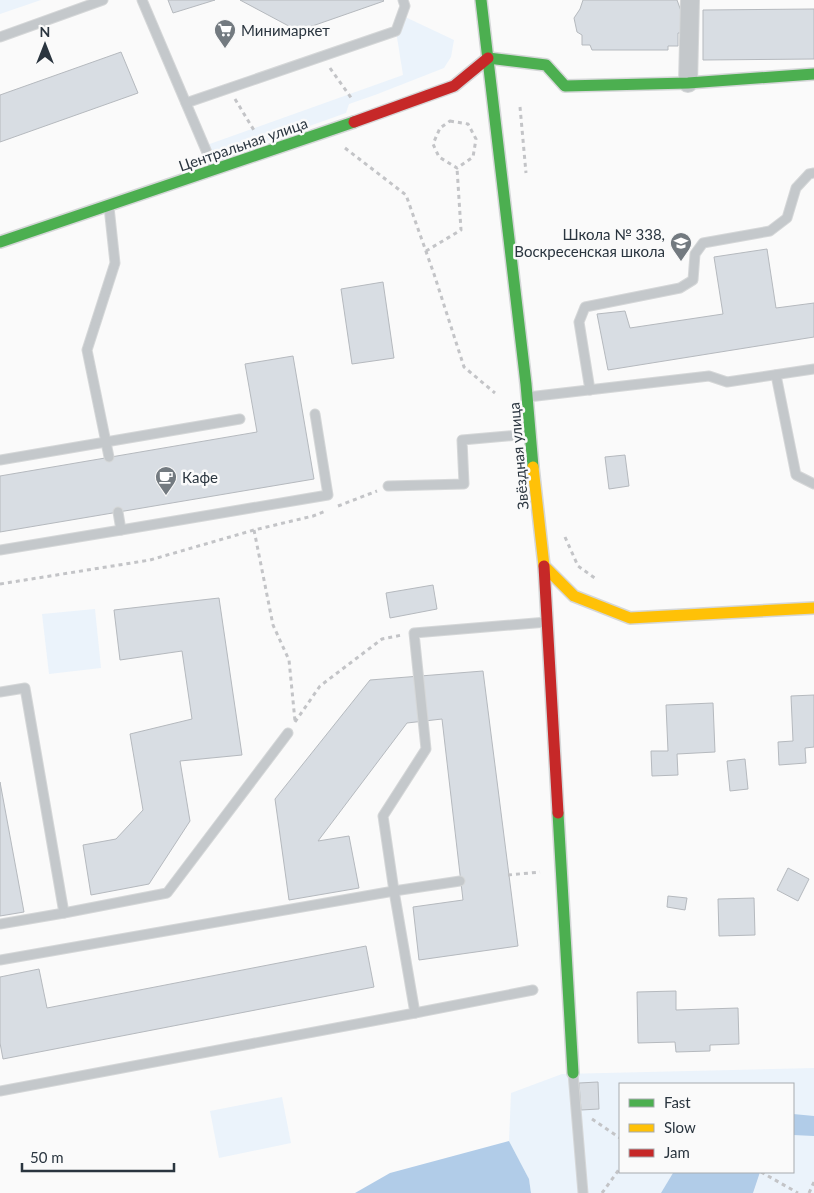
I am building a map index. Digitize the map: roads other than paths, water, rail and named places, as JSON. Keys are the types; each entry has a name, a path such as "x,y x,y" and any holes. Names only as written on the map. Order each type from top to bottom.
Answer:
{"street":[{"name":"Звёздная улица","path":"481,0 527,397 544,566 573,1073"},
{"path":"688,82 690,0"},
{"path":"488,58 546,65 565,86 688,82 814,74"},
{"name":"Центральная улица","path":"0,242 395,108 454,86 488,58"},
{"path":"544,566 574,596 630,618 814,608"}],"lane":[{"path":"0,37 104,0"},
{"path":"142,0 214,169"},
{"path":"186,102 396,31 405,6 403,0"},
{"path":"590,390 578,322 584,307 680,288 693,280 695,254 702,243 770,230 787,218 796,188 809,174 814,173"},
{"path":"108,206 114,263 87,350 108,457"},
{"path":"527,397 709,376 727,382 814,369"},
{"path":"776,376 796,475 814,484"},
{"path":"0,550 328,495 315,414"},
{"path":"0,460 240,419"},
{"path":"388,486 464,484 462,440 530,434"},
{"path":"118,512 121,530"},
{"path":"415,1013 382,816 426,749 414,633 547,622"},
{"path":"0,692 25,688 64,912"},
{"path":"0,924 168,894 288,733"},
{"path":"0,960 460,881"},
{"path":"0,1091 532,990"},
{"path":"573,1073 582,1193"}],"water":[{"path":"794,1114 814,1116 814,1136 794,1135"},
{"path":"509,1141 529,1179 531,1193 355,1193 390,1173"},
{"path":"673,1173 760,1173 753,1193 661,1193"}],"place":[{"name":"Минимаркет","path":"225,49"},
{"name":"Школа № 338, Воскресенская школа","path":"681,262"},
{"name":"Кафе","path":"166,496"}]}
